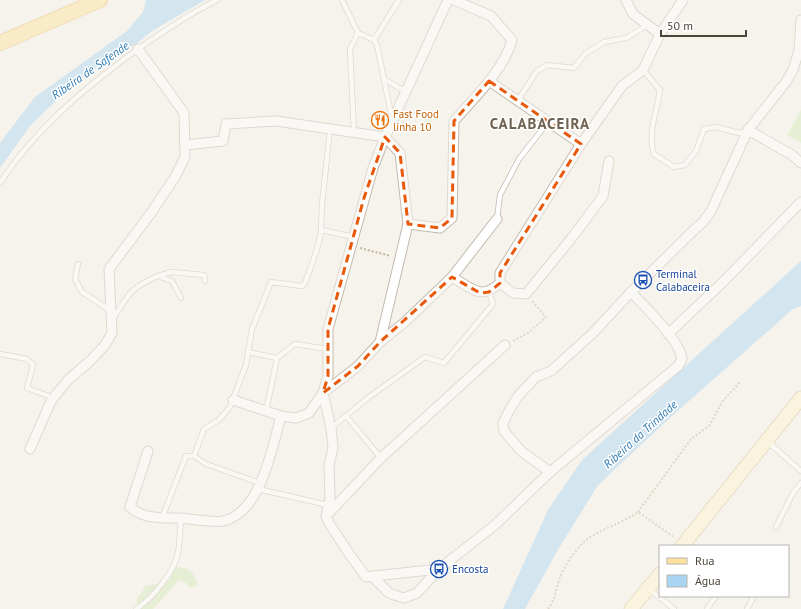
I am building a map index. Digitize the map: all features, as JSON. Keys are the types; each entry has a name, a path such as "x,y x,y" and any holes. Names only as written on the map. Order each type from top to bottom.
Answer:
{"main road":[{"path":"0,44 100,0"}],"street":[{"path":"439,569 366,577 329,523 326,516 328,505 329,465 333,448 331,428 323,393 328,376 328,329 373,168 392,122 448,0"},
{"path":"408,224 440,228 452,218 454,121 489,81 510,48 512,40 491,16 454,0"},
{"path":"626,0 633,14 646,26 660,34"},
{"path":"500,283 500,273 581,144 622,86 643,70 660,34 683,0"},
{"path":"550,472 513,442 504,431 503,423 518,396 536,377 551,371 562,362 593,333 631,292 703,222 711,210 748,130 786,82 793,70 799,50 801,20"},
{"path":"30,449 54,398 68,380 90,362 105,345 112,333 109,269 176,177 185,157 184,113 138,49"},
{"path":"489,81 581,144"},
{"path":"185,145 223,141 226,124 276,121 385,138 400,153 408,224 380,342"},
{"path":"748,130 792,155 801,163"},
{"path":"500,283 513,293 526,294 572,239 603,196 608,161"},
{"path":"668,334 722,283 801,202"},
{"path":"233,400 281,416 296,418 309,413 323,393 358,366 380,342 405,322 452,277 497,219"},
{"path":"452,277 480,293 489,292 500,283"},
{"path":"372,576 389,593 404,598 417,593 439,569 495,524 550,472 680,363 681,354 668,334 631,292"},
{"path":"326,516 381,458 505,345"},
{"path":"683,545 801,398"},
{"path":"148,451 130,507 136,513 162,518 181,518 222,522 235,515 253,499 259,486 281,416"},
{"path":"631,609 659,575"}],"lane":[{"path":"0,183 10,166 50,120 93,82 138,49 196,10 217,0"},
{"path":"342,0 358,33 374,40 377,45 392,122"},
{"path":"374,40 399,0"},
{"path":"518,100 537,71 547,65 574,68 585,54 604,42 626,38 646,26"},
{"path":"354,133 350,49 358,33"},
{"path":"643,70 660,90 652,121 651,144 654,154 674,167 685,165 696,151 704,129 716,127 738,133 748,130"},
{"path":"384,79 406,92"},
{"path":"497,219 500,195 519,159 548,121"},
{"path":"194,456 204,429 219,420 230,407 246,365 252,329 271,282 302,286 306,284 319,244 330,129"},
{"path":"321,230 354,237"},
{"path":"78,264 75,279 82,292 112,316 129,292 142,282 172,272 204,275 204,281"},
{"path":"158,276 172,281 181,298"},
{"path":"331,428 369,397 425,357 444,363 493,304 489,292"},
{"path":"266,411 278,358 295,344 328,349"},
{"path":"248,352 278,358"},
{"path":"0,354 27,359 34,365 27,388 54,398"},
{"path":"346,416 381,458"},
{"path":"766,441 801,471"},
{"path":"162,518 186,456 194,456 206,464 259,486 328,505"},
{"path":"776,527 793,493 801,483"},
{"path":"136,609 145,604 167,576 178,554 181,518"},
{"path":"648,588 659,597"},
{"path":"659,597 674,609"},
{"path":"706,609 715,597"},
{"path":"747,609 753,597"}],"path":[{"path":"351,246 399,259"},
{"path":"505,345 528,333 546,317 526,294"},
{"path":"548,609 552,603 558,578 570,558 591,537 623,522 638,512 691,439 710,425 722,402 741,381"},
{"path":"638,512 683,545"}],"highlighted area":[{"path":"489,81 581,144 500,273 500,283 489,292 480,293 452,277 380,342 358,366 323,393 328,376 328,329 364,198 385,137 400,153 408,224 440,228 452,218 454,121"}],"green space":[{"path":"801,110 801,143 787,135"},
{"path":"176,567 185,568 191,572 198,585 190,588 185,582 179,580 153,609 137,609 137,599 146,586 168,582"}],"water":[{"name":"Ribeira de Safende","path":"146,0 205,0 152,31 136,44 115,54 66,91 30,126 0,168 0,143 35,97 127,31 143,12"},
{"name":"Ribeira da Trindade","path":"801,261 801,306 793,309 673,415 598,485 559,548 525,609 503,609 548,510 582,460"}],"place":[{"name":"Fast Food linha 10","path":"380,120"},
{"name":"Terminal Calabaceira","path":"643,280"},
{"name":"Encosta","path":"439,569"}],"district":[{"name":"CALABACEIRA","path":"540,123"}]}
